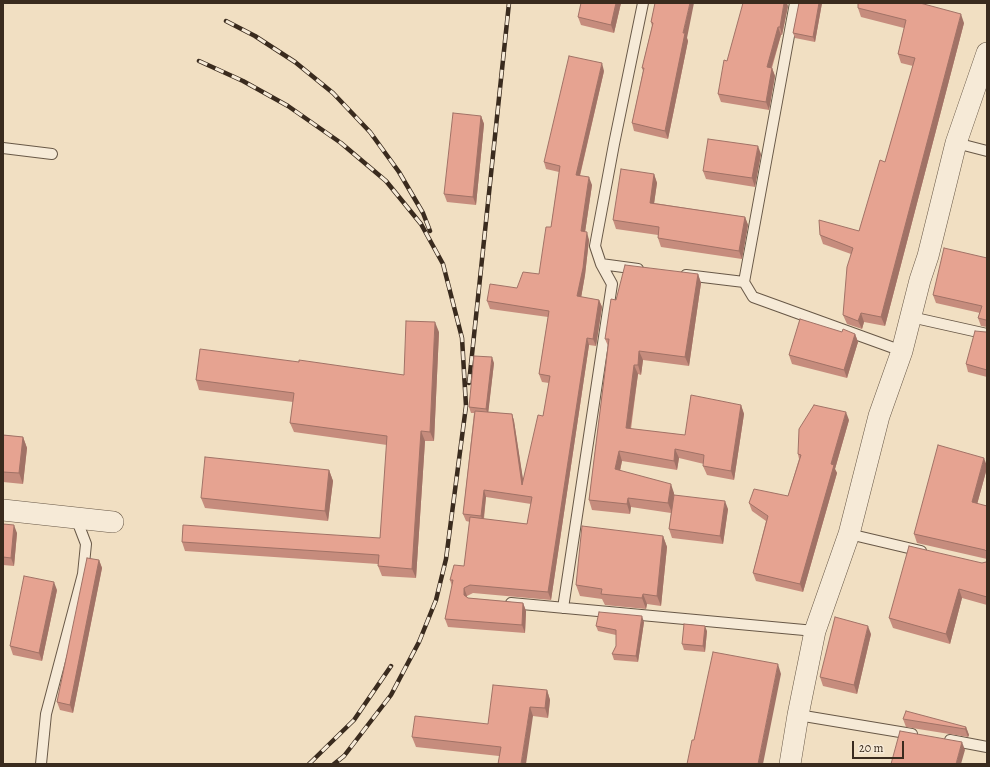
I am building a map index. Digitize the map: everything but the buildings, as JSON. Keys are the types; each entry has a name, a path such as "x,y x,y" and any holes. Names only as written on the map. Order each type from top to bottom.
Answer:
{"street":[{"path":"790,764 815,631 849,534 879,416 902,351 920,280 928,256 956,143 987,53"},
{"path":"3,510 113,522"}],"lane":[{"path":"563,608 612,284 600,264 595,246 614,144 644,3"},
{"path":"795,3 744,282 753,297 902,351"},
{"path":"956,143 987,151"},
{"path":"3,148 52,154"},
{"path":"600,264 646,270"},
{"path":"676,274 744,282"},
{"path":"911,317 987,334"},
{"path":"41,764 46,714 83,574 86,544 76,518"},
{"path":"849,534 933,553"},
{"path":"502,602 815,631"},
{"path":"798,715 924,736"},
{"path":"940,739 987,747"}],"railway":[{"path":"469,383 509,3"},
{"path":"226,21 255,36 295,62 333,93 370,132 399,172 423,213 430,231"},
{"path":"199,61 243,81 288,106 341,143 386,181 421,224 443,264 462,338 466,406 446,559 436,600 419,642 391,695 344,756 334,764"},
{"path":"309,764 354,720 391,666"}]}
